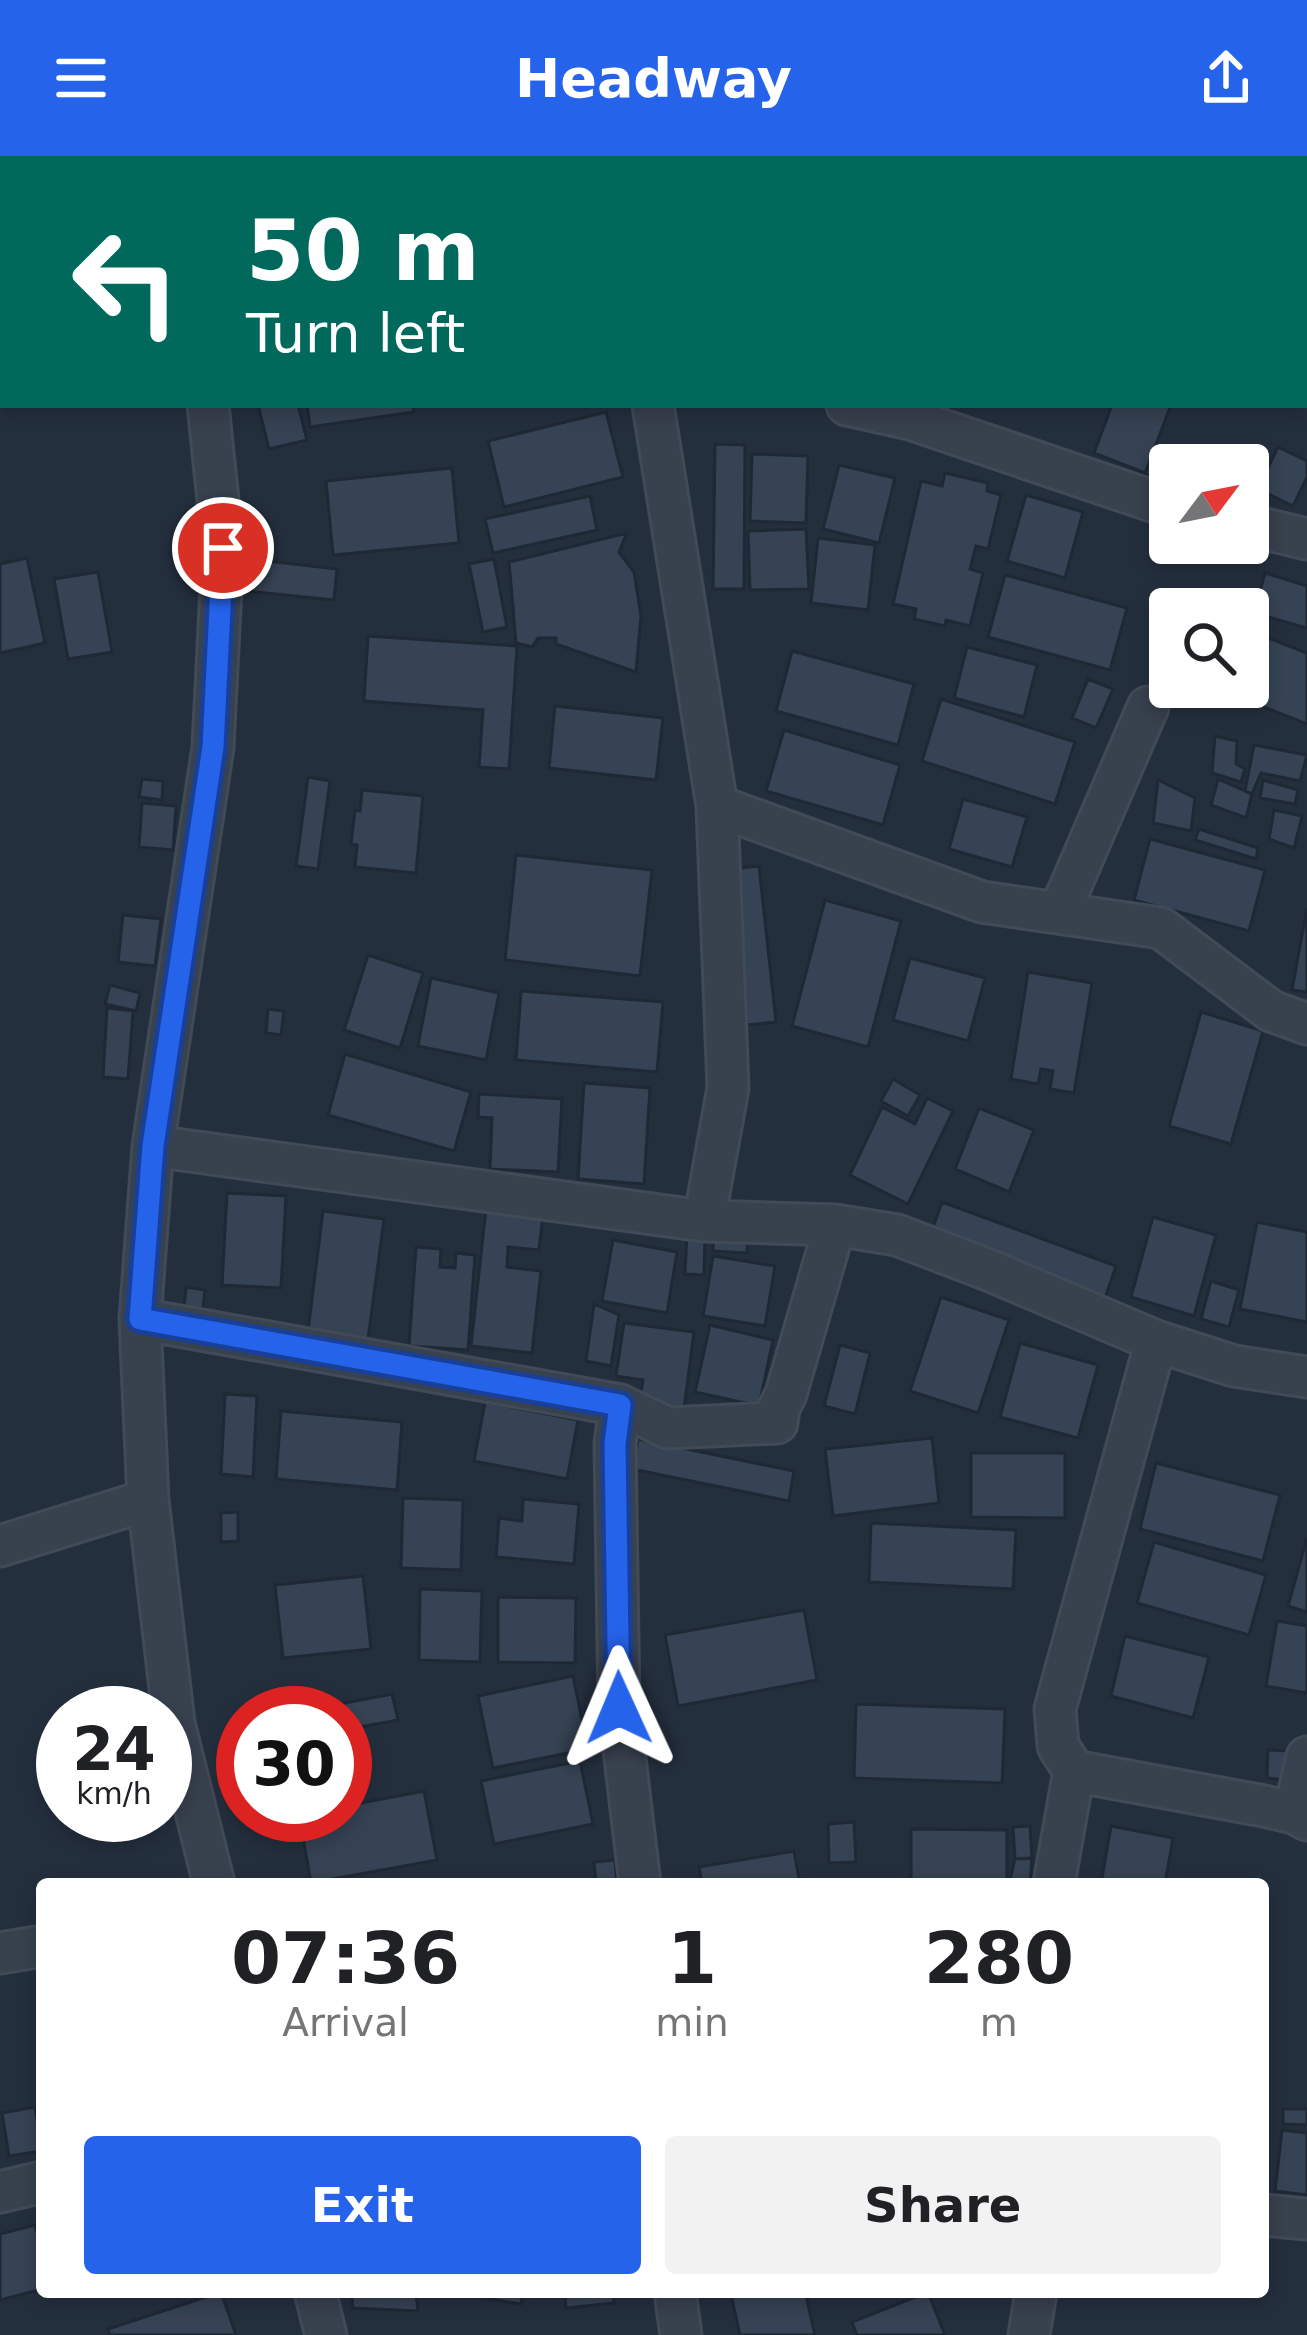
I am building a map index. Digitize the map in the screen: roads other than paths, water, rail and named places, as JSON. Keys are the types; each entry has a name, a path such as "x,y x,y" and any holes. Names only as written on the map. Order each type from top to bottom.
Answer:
{"street":[{"path":"208,408 223,548 213,747 153,1146 140,1319 148,1500 174,1723 213,1878"},
{"path":"653,408 716,806 728,1088 704,1221"},
{"path":"860,408 910,419 1149,500"},
{"path":"1269,530 1307,539"},
{"path":"1059,914 1148,707"},
{"path":"716,806 982,902 1161,928 1271,1011 1307,1024"},
{"path":"153,1146 704,1221 835,1225 897,1235 1156,1341 1234,1366 1307,1377"},
{"path":"140,1319 620,1405 668,1428 777,1423 835,1225"},
{"path":"1055,1878 1075,1772 1058,1746 1055,1709 1156,1341"},
{"path":"620,1405 615,1444 619,1708 639,1878"},
{"path":"0,1546 148,1500"},
{"path":"1075,1772 1300,1816 1307,1757"},
{"path":"0,1953 36,1947"},
{"path":"0,2192 36,2183"},
{"path":"1269,2216 1307,2219"},
{"path":"317,2298 326,2335"},
{"path":"676,2298 681,2335"},
{"path":"1029,2335 1035,2298"}]}
